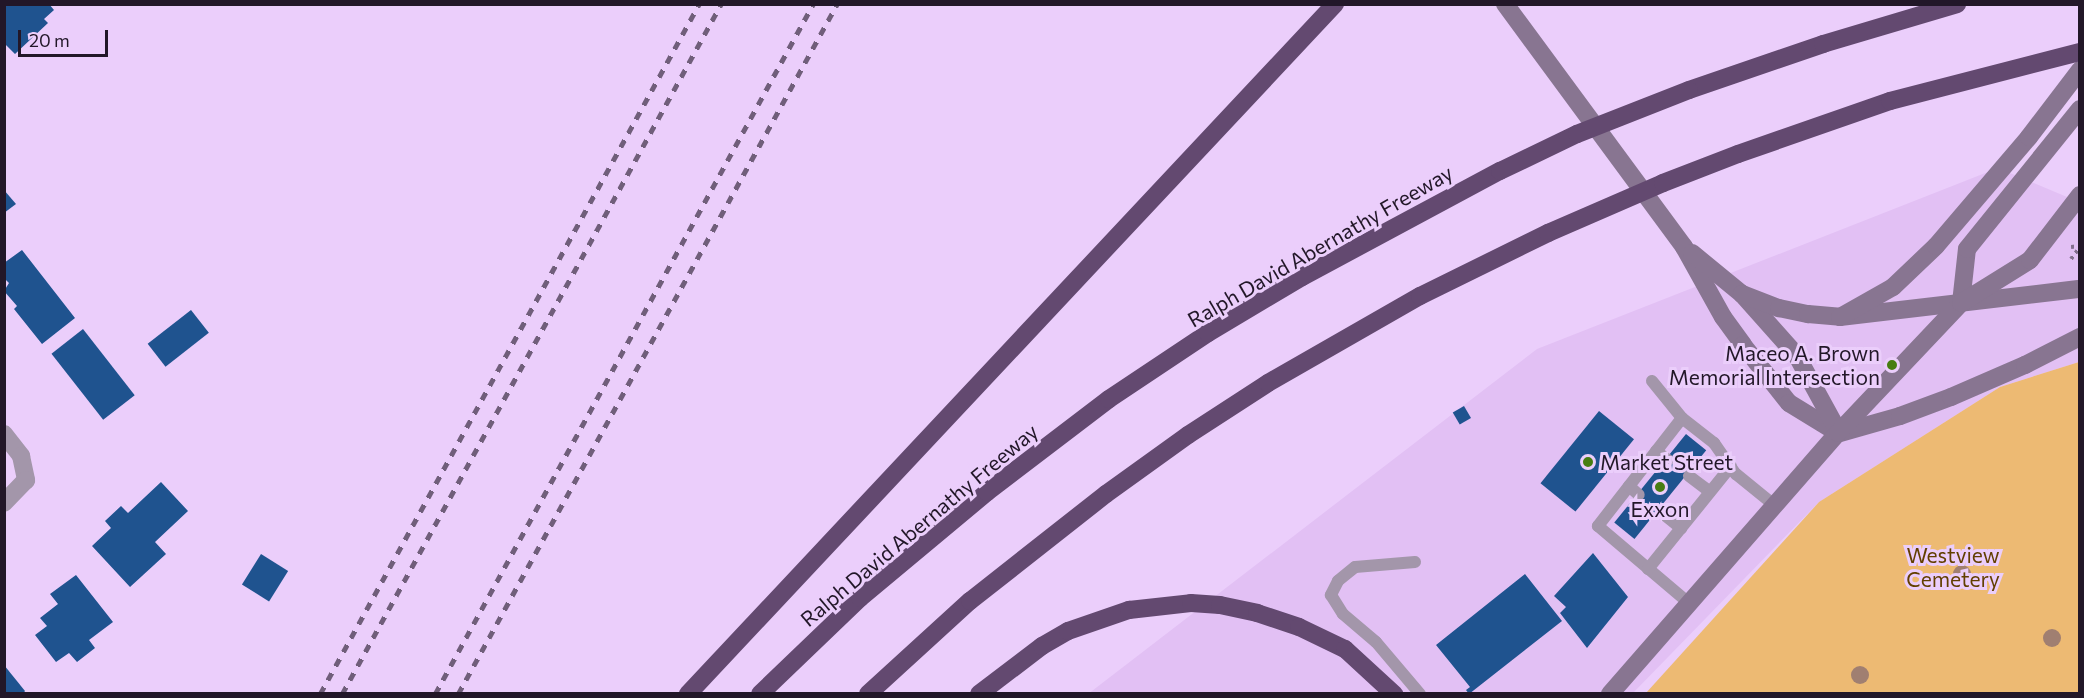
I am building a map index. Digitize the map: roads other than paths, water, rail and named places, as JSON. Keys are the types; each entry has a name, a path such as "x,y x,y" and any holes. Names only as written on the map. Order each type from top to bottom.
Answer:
{"highway":[{"path":"688,693 1335,4"},
{"name":"Ralph David Abernathy Freeway","path":"760,693 860,598 987,492 1109,399 1208,333 1302,277 1500,171 1577,134 1689,90 1823,44 1957,4"},
{"path":"868,693 970,601 1106,494 1188,435 1269,383 1420,296 1548,233 1663,183 1738,154 1890,101 2079,52"},
{"path":"979,693 1034,652 1068,631 1130,609 1191,603 1220,605 1257,612 1299,627 1345,649 1394,693"}],"main road":[{"path":"1505,4 1684,247 1723,317 1789,403 1838,433 1900,416 1951,397 2025,365 2079,337"},
{"path":"1840,317 1893,287 1936,246 2030,137 2079,70"},
{"path":"1961,303 1966,249 2079,109"},
{"path":"1610,693 1838,433 1961,303 2030,260 2079,195"},
{"path":"1684,247 1742,294 1797,356 1838,433"},
{"path":"1742,294 1779,308 1840,317 2079,289"}],"street":[{"path":"4,434 21,456 26,480 4,503"}],"lane":[{"path":"1652,381 1682,418 1714,443 1731,466 1774,505"},
{"path":"1682,418 1598,526 1690,604"},
{"path":"1656,451 1668,460"},
{"path":"1648,569 1731,466"},
{"path":"1689,476 1710,492"},
{"path":"1629,486 1639,495"},
{"path":"1661,512 1681,528"},
{"path":"1415,562 1355,567 1338,581 1331,595 1343,614 1376,642 1420,693"}],"railway":[{"path":"320,694 699,4"},
{"path":"342,694 721,4"},
{"path":"435,694 813,4"},
{"path":"458,694 837,4"}],"place":[{"name":"Maceo A. Brown Memorial Intersection","path":"1892,365"},
{"name":"Market Street","path":"1588,462"},
{"name":"Exxon","path":"1660,487"}],"park label":[{"name":"Westview Cemetery","path":"1953,567"}]}
